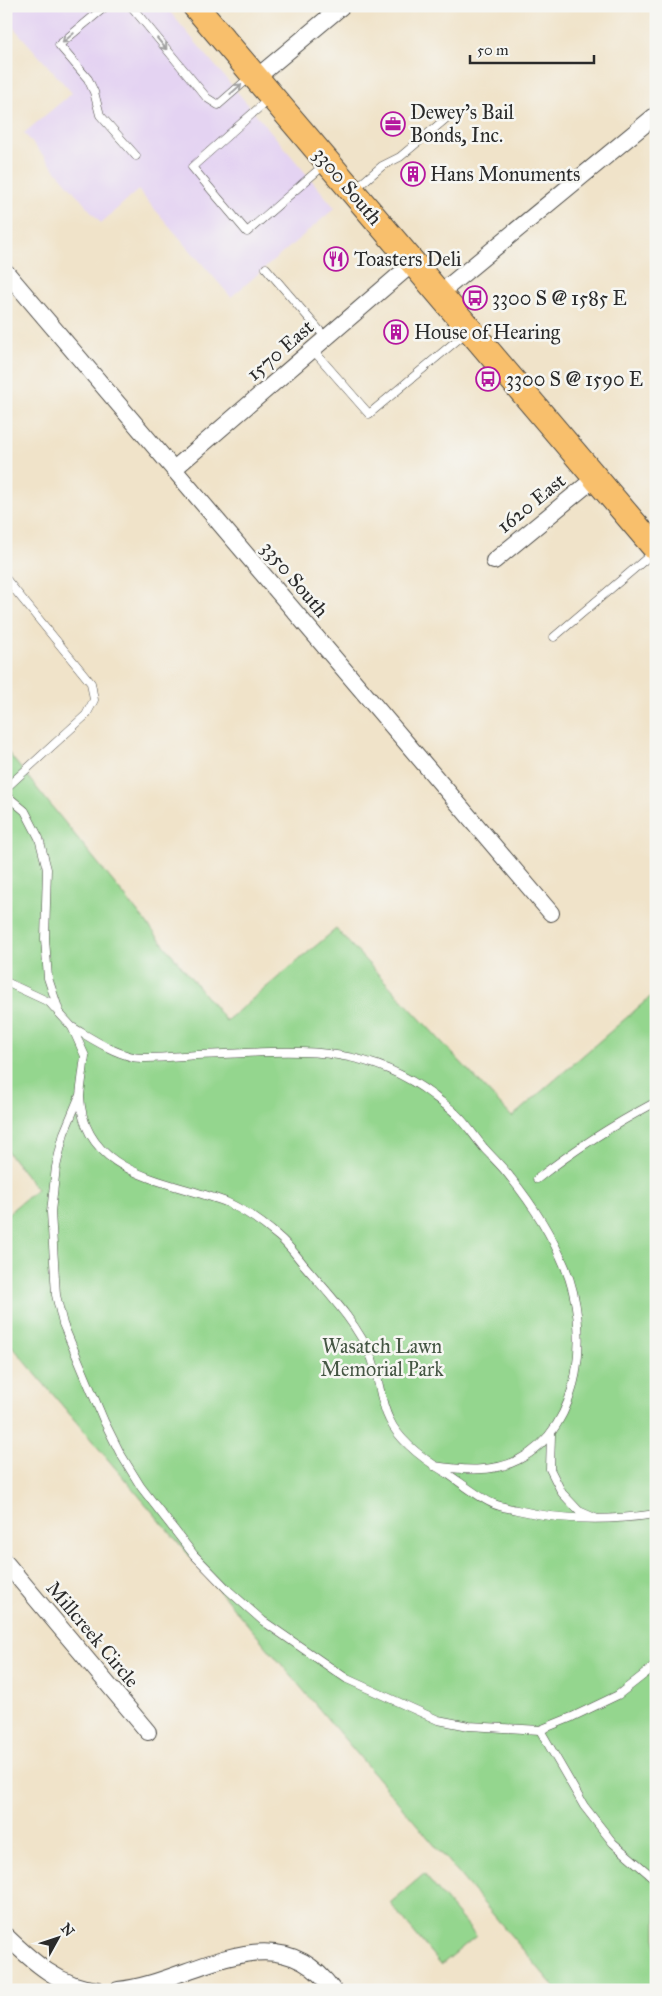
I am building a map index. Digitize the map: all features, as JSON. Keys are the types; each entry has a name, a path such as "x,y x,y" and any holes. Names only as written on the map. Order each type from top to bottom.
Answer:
{"main road":[{"name":"3300 South","path":"195,6 595,478 651,541"}],"street":[{"path":"255,76 342,6"},
{"path":"439,294 656,114"},
{"name":"1570 East","path":"174,469 413,263"},
{"name":"3350 South","path":"6,272 551,913"},
{"name":"1620 East","path":"494,561 595,478"},
{"name":"Millcreek Circle","path":"6,1563 148,1732"},
{"path":"6,1936 26,1956 52,1974 76,1986 98,1990"},
{"path":"118,1990 136,1987 222,1958 266,1952 279,1953 308,1964 319,1973 333,1990"}],"lane":[{"path":"106,6 59,46 88,79 100,114 136,156"},
{"path":"131,6 207,98 218,105 255,76"},
{"path":"272,97 192,167 247,232 328,162"},
{"path":"353,192 382,166 400,157 449,116"},
{"path":"266,268 326,338"},
{"path":"312,350 369,414 470,330"},
{"path":"554,637 651,541"},
{"path":"6,579 91,683 94,700 86,715 6,788"},
{"path":"6,794 25,811 39,838 47,869 45,939 48,978 55,1004 62,1016"},
{"path":"6,982 49,1002 72,1027 102,1045 134,1057 257,1052 334,1053 372,1062 414,1081 455,1113 511,1178 542,1224 565,1268 577,1310 580,1343 574,1379 564,1416 546,1441 518,1460 491,1467 461,1470 434,1466"},
{"path":"72,1027 85,1056 80,1095 81,1115 87,1130 99,1147 117,1164 142,1176 226,1202 253,1217 280,1237 328,1293 362,1338 372,1361 388,1419 404,1440 434,1466 494,1504 560,1518 600,1520 656,1514"},
{"path":"80,1095 64,1133 56,1167 51,1212 56,1294 63,1324 104,1421 120,1453 141,1487 194,1555 228,1590 264,1621 347,1679 438,1720 468,1726 540,1730 618,1695 656,1665"},
{"path":"538,1179 573,1151 620,1121 656,1102"},
{"path":"552,1433 550,1468 562,1494 579,1511 600,1520"},
{"path":"540,1730 584,1806 613,1843 656,1880"}],"shaded area":[{"path":"6,6 165,6 335,208 231,297 138,190 101,223 24,133 72,93 6,19"}],"green space":[{"name":"Wasatch Lawn Memorial Park","path":"6,750 226,1021 336,929 512,1117 656,992 656,1990 557,1990 6,1339 6,1215 37,1189 6,1150"},
{"path":"424,1874 476,1936 441,1965 390,1903"}],"place":[{"name":"Dewey's Bail Bonds, Inc.","path":"393,124"},
{"name":"Hans Monuments","path":"413,174"},
{"name":"Toasters Deli","path":"336,259"},
{"name":"3300 S @ 1585 E","path":"475,298"},
{"name":"House of Hearing","path":"396,332"},
{"name":"3300 S @ 1590 E","path":"488,379"}]}
